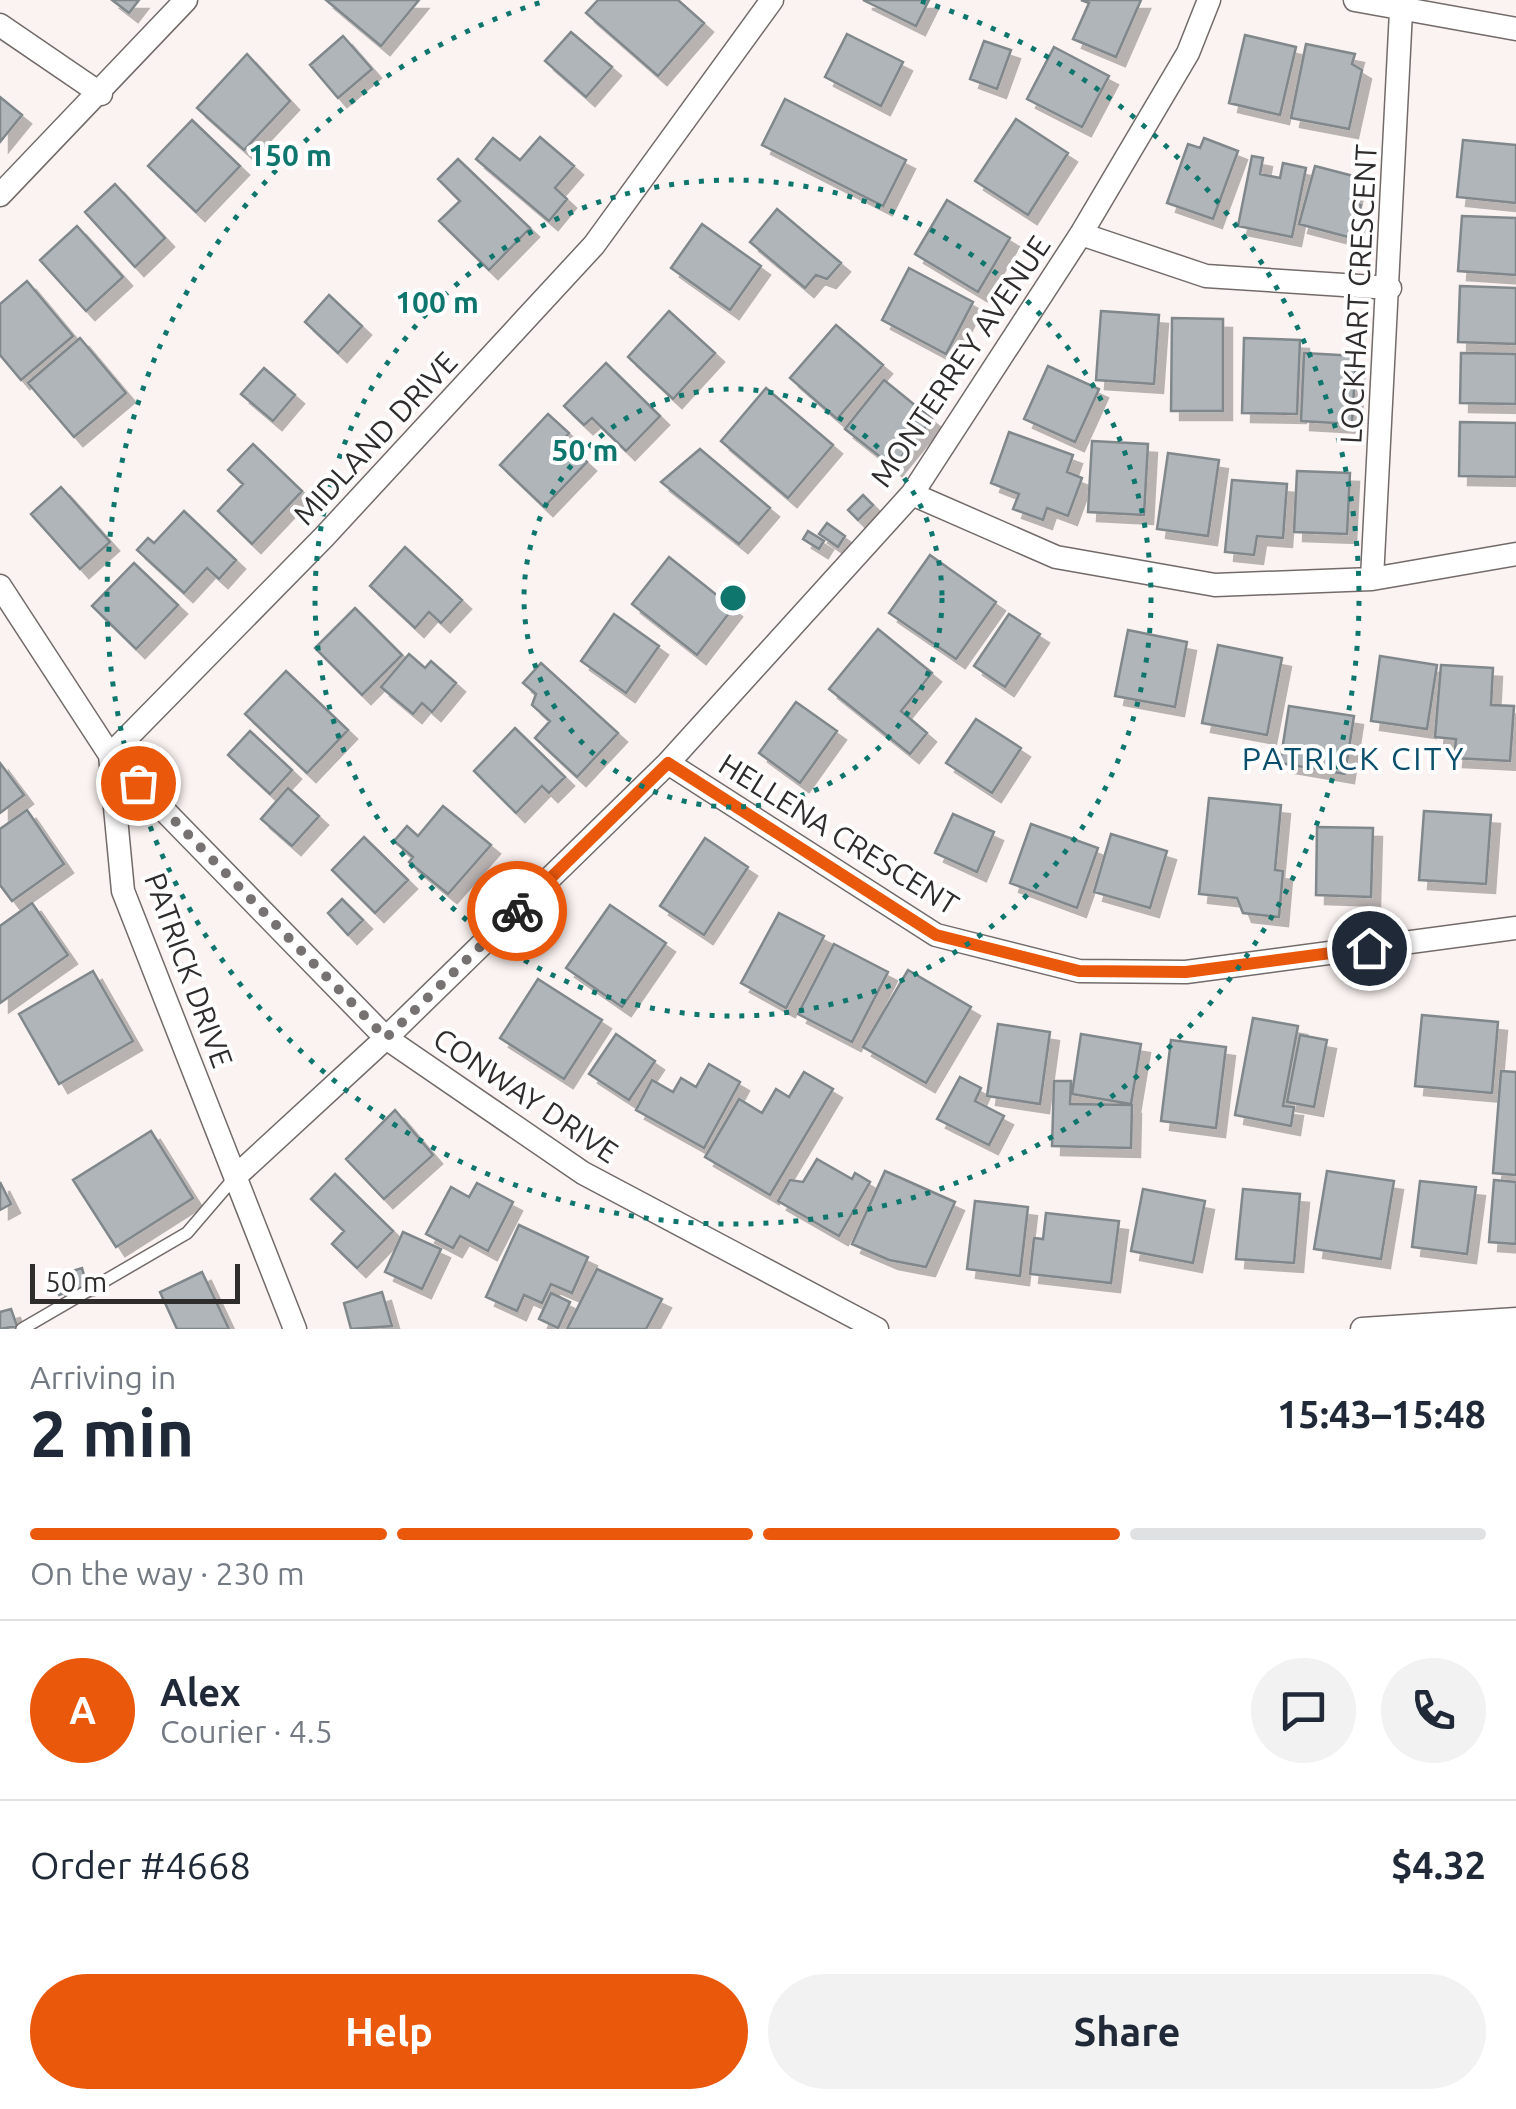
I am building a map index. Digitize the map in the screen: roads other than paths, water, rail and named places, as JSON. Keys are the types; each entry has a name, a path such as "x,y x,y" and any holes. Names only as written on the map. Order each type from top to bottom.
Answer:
{"street":[{"path":"0,196 101,94 186,0"},
{"name":"MIDLAND DRIVE","path":"110,754 324,537 594,245 772,0"},
{"name":"MONTERREY AVENUE","path":"235,1177 386,1038 668,763 912,494 1080,234 1188,53 1210,0"},
{"path":"1355,0 1401,12 1516,29"},
{"name":"LOCKHART CRESCENT","path":"1372,579 1390,288 1401,12"},
{"path":"0,25 101,94"},
{"path":"1080,234 1206,276 1390,288"},
{"path":"912,494 1056,557 1215,586 1372,579 1516,554"},
{"name":"PATRICK DRIVE","path":"0,586 110,754 123,891 295,1329"},
{"name":"CONWAY DRIVE","path":"110,754 386,1038 583,1173 877,1329"},
{"name":"HELLENA CRESCENT","path":"668,763 936,935 1079,971 1186,972 1516,928"},
{"path":"1362,1329 1516,1320"}],"lane":[{"path":"22,1329 187,1233 235,1177"}],"district":[{"name":"PATRICK CITY","path":"1354,758"}]}
